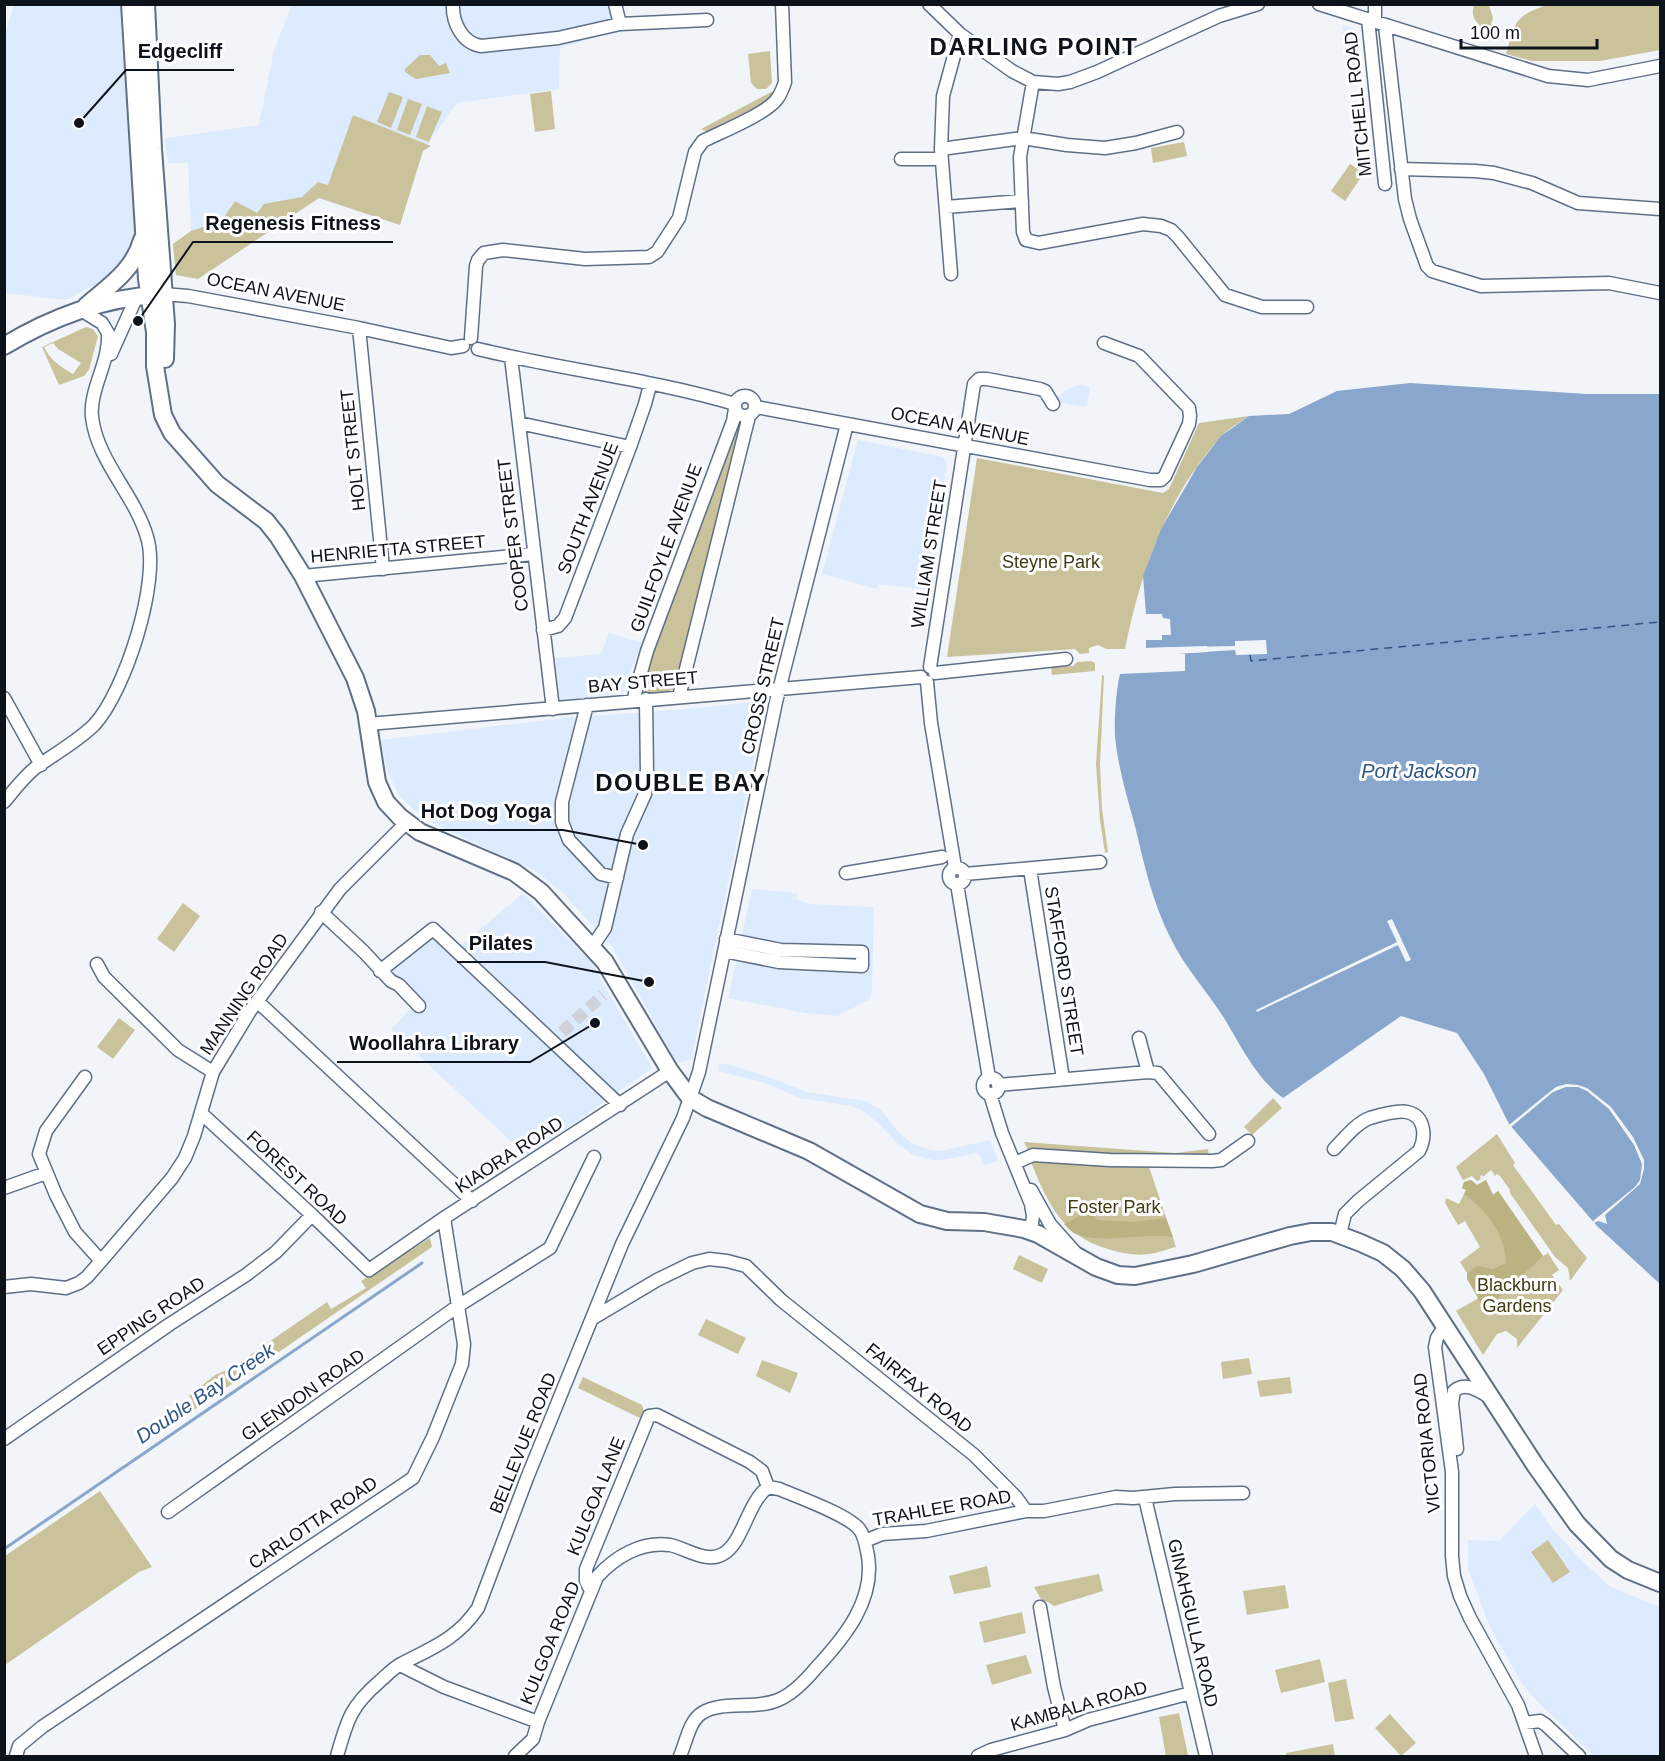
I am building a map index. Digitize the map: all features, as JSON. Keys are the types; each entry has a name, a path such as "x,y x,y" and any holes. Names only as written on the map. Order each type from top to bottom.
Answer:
{"main road":[{"path":"130,4 150,295 167,334 164,368 159,386 161,409 172,433 217,484 266,521 303,576 355,678 368,724 374,771 380,792 393,810 406,823 420,832 524,878 559,910 592,947 620,984 670,1071 690,1098 707,1108 809,1151 920,1214 947,1221 984,1222 1031,1231 1083,1260 1118,1275 1145,1275 1296,1235 1323,1232 1340,1234 1376,1250 1396,1263 1422,1291 1556,1497 1577,1524 1611,1559 1628,1570 1660,1583"},
{"path":"146,4 150,295"},
{"path":"4,346 43,324 81,310 130,267 137,256 144,232"},
{"name":"OCEAN AVENUE","path":"81,310 150,295"}],"street":[{"path":"453,4 452,17 458,28 475,45 481,46 558,38 620,24 707,20"},
{"path":"615,4 620,24"},
{"path":"471,345 476,266 484,253 503,250 585,259 619,259 649,257 657,252 679,218 694,152 703,141 764,110 776,101 781,92 785,82 782,4"},
{"path":"929,4 960,34 988,55 1034,82 1058,84 1070,82 1210,19 1258,4"},
{"path":"1319,4 1548,76 1588,80 1660,66"},
{"path":"1375,4 1376,22 1410,219 1427,266 1432,271 1481,286 1610,283 1660,292"},
{"name":"MITCHELL ROAD","path":"1376,22 1385,184"},
{"path":"951,274 941,154 943,96 960,34"},
{"path":"1034,82 1020,158 1023,232 1024,237 1030,242 1039,243 1143,224 1161,226 1171,230 1178,237 1225,295 1262,307 1307,307"},
{"path":"902,159 1023,138 1105,148 1177,132"},
{"path":"1401,169 1494,173 1532,183 1578,203 1660,209"},
{"path":"946,207 1022,201"},
{"name":"OCEAN AVENUE","path":"150,295 188,296 451,348 471,345 511,357 650,385 735,407"},
{"path":"103,371 150,295"},
{"path":"4,802 24,779 93,726 102,714 128,661 150,585 151,554 146,532 103,450 93,422 92,407 103,371 108,341 107,329 102,323 81,310"},
{"name":"HOLT STREET","path":"358,328 383,568"},
{"name":"OCEAN AVENUE","path":"752,412 847,424 1060,465 1161,480 1189,424 1189,408 1139,356 1104,343"},
{"name":"COOPER STREET","path":"511,357 553,710"},
{"name":"WILLIAM STREET","path":"1031,1231 1032,1212 1017,1167 1002,1133 993,1086 959,875 931,723 928,675 974,384 979,379 1040,389 1045,391 1053,404"},
{"name":"SOUTH AVENUE","path":"543,630 558,626 565,618 630,447 650,385"},
{"path":"679,697 752,412 754,401 745,396 739,398 735,407 742,416 752,412"},
{"name":"GUILFOYLE AVENUE","path":"633,701 647,651 733,421 735,407"},
{"path":"519,423 630,447"},
{"name":"CROSS STREET","path":"690,1098 699,1072 779,689 847,424"},
{"path":"941,442 961,470"},
{"name":"HENRIETTA STREET","path":"303,576 533,554"},
{"name":"BAY STREET","path":"368,724 779,689 1066,659"},
{"path":"4,698 41,765"},
{"path":"592,947 605,928 627,834 645,794 646,699"},
{"path":"587,705 569,772 561,817 565,833 585,858 601,874 617,878"},
{"name":"MANNING ROAD","path":"4,1287 31,1284 66,1288 79,1283 101,1261 172,1178 185,1158 213,1072 257,1001 340,889 406,823"},
{"path":"846,873 942,857"},
{"path":"959,875 1100,862"},
{"name":"STAFFORD STREET","path":"1030,869 1063,1079"},
{"path":"321,912 419,1006"},
{"path":"380,970 433,929 620,1105"},
{"path":"725,945 782,956 837,958"},
{"path":"98,964 104,977 178,1050 213,1072"},
{"path":"257,1001 472,1201"},
{"path":"552,1041 562,1032"},
{"path":"1139,1038 1148,1072"},
{"name":"KIAORA ROAD","path":"369,1270 444,1218 670,1071"},
{"path":"993,1086 1158,1073 1209,1134"},
{"path":"85,1077 46,1131 39,1154 75,1232 101,1261"},
{"name":"BELLEVUE ROAD","path":"337,1756 355,1705 400,1665 436,1647 452,1636 470,1620 478,1608 527,1478 621,1244 683,1118 690,1098"},
{"path":"1334,1149 1362,1122 1370,1118 1400,1112 1415,1115 1424,1132 1424,1142 1419,1151 1345,1214 1340,1234"},
{"name":"FOREST ROAD","path":"201,1113 369,1270"},
{"path":"1083,1260 1050,1224 1017,1167 1033,1155 1110,1160 1212,1161 1221,1160 1248,1141"},
{"name":"GLENDON ROAD","path":"168,1512 458,1306 550,1248 594,1157"},
{"path":"4,1188 46,1173"},
{"name":"EPPING ROAD","path":"4,1439 170,1324 246,1275 276,1252 312,1215"},
{"name":"CARLOTTA ROAD","path":"16,1756 19,1746 28,1737 413,1478 462,1364 464,1344 444,1218"},
{"name":"FAIRFAX ROAD","path":"593,1318 657,1280 692,1263 709,1259 746,1266 781,1300 974,1455 1016,1497 1026,1511"},
{"name":"VICTORIA ROAD","path":"1445,1326 1438,1334 1435,1347 1452,1472 1452,1566 1460,1596 1518,1705 1536,1756"},
{"path":"1453,1537 1460,1480 1452,1397 1457,1389 1466,1386 1492,1398"},
{"name":"KULGOA LANE","path":"591,1592 585,1581 586,1569 648,1417 651,1415 657,1415 750,1462 762,1470 768,1487"},
{"path":"680,1756 692,1723 701,1713 716,1707 762,1705 780,1700 802,1684 832,1651 861,1607 870,1572 865,1541 860,1530 842,1516 779,1489 768,1487"},
{"name":"KULGOA ROAD","path":"515,1756 533,1739 597,1577 607,1566 625,1553 643,1547 670,1545 708,1557 723,1554 733,1544 759,1494 768,1487"},
{"path":"1026,1511 1044,1511 1116,1497 1145,1498 1175,1494 1243,1493"},
{"name":"GINAHGULLA ROAD","path":"1145,1498 1159,1549 1206,1756"},
{"name":"TRAHLEE ROAD","path":"865,1541 882,1534 927,1531 1026,1511"},
{"path":"1040,1607 1054,1687 1065,1730"},
{"path":"400,1665 444,1687 538,1722"},
{"name":"KAMBALA ROAD","path":"978,1756 991,1750 1065,1730 1089,1720 1191,1693"},
{"path":"1525,1723 1540,1721 1578,1756"}],"shaded area":[{"path":"14,5 123,5 121,23 137,231 115,274 66,300 5,293 4,36"},
{"path":"292,5 610,5 617,31 560,48 559,89 457,103 423,151 400,225 319,198 198,279 176,275 173,244 191,231 188,163 168,163 165,138 259,125 274,50"},
{"path":"1342,25 1355,29 1360,68 1346,66"},
{"path":"1077,385 1090,387 1087,405 1084,407 1058,402 1055,399 1065,391"},
{"path":"858,440 943,457 947,463 928,590 879,584 877,589 822,574"},
{"path":"609,633 642,643 622,693 559,701 555,658 601,654"},
{"path":"761,701 765,706 691,1060 677,1063 613,948 562,892 535,871 436,825 413,809 399,795 387,771 381,740 563,718"},
{"path":"752,889 797,893 796,899 809,904 874,907 872,990 869,1000 837,1016 805,1013 728,998"},
{"path":"523,893 591,962 652,1068 527,1156 391,1030 412,1007 383,974 431,924 457,949"},
{"path":"719,1063 760,1074 807,1092 865,1101 880,1109 911,1143 931,1150 941,1151 990,1140 998,1160 984,1166 978,1153 942,1160 913,1155 860,1109 800,1098 765,1083 718,1071"},
{"path":"1471,1180 1477,1185 1486,1180 1493,1195 1498,1191 1543,1256 1485,1310 1467,1279 1467,1273 1478,1266 1493,1269 1506,1263 1505,1252 1498,1232 1487,1215 1464,1194 1466,1190 1462,1188 1464,1182"},
{"path":"1091,1210 1097,1220 1133,1222 1166,1218 1173,1237 1091,1237 1079,1235 1064,1224"},
{"path":"1535,1504 1554,1531 1584,1563 1611,1587 1660,1607 1660,1756 1594,1756 1522,1684 1490,1627 1468,1569 1468,1540 1499,1541"}],"green space":[{"path":"1550,4 1660,5 1660,50 1600,61 1532,61 1506,54 1518,21 1529,12"},
{"path":"1474,5 1489,5 1493,18 1490,27 1486,29 1479,25 1473,16"},
{"path":"770,51 772,83 766,89 757,89 751,83 748,54"},
{"path":"420,55 430,55 439,66 446,63 450,73 416,79 405,72 405,69"},
{"path":"775,90 778,92 758,108 708,132 701,129"},
{"path":"551,91 555,129 535,132 530,94"},
{"path":"389,92 403,97 391,128 377,122"},
{"path":"408,99 422,104 410,135 397,130"},
{"path":"427,106 442,112 429,142 416,137"},
{"path":"353,115 431,146 423,151 400,225 319,198 198,279 176,275 173,244 191,231 215,223 219,225 235,201 257,213 264,204 302,197 318,182 328,185"},
{"path":"1184,142 1187,156 1153,163 1151,148"},
{"path":"1350,164 1364,173 1345,201 1331,191"},
{"path":"86,327 93,329 98,336 89,370 84,376 59,385 42,347","holes":["53,343 58,349 81,363 73,374 60,366 44,347"]},
{"name":"Steyne Park","path":"1249,416 1220,438 1201,461 1171,510 1148,564 1125,649 1107,649 1098,645 1089,648 1089,653 1080,654 1075,649 947,657 977,458 1163,493 1169,489 1199,423"},
{"path":"739,423 743,424 675,690 644,694 640,689"},
{"path":"1077,662 1095,663 1095,671 1052,675 1051,667 1073,666"},
{"path":"1102,675 1104,676 1100,764 1102,809 1108,852 1105,853 1096,764"},
{"path":"183,903 200,916 174,952 157,939"},
{"path":"119,1018 135,1030 113,1059 97,1047"},
{"path":"1273,1098 1282,1108 1252,1135 1244,1127"},
{"path":"1497,1134 1515,1163 1513,1165 1556,1225 1559,1224 1587,1258 1570,1281 1568,1268 1555,1257 1500,1176 1497,1174 1495,1176 1491,1170 1483,1177 1480,1176 1481,1179 1477,1181 1472,1176 1463,1180 1456,1167"},
{"path":"1024,1142 1175,1153 1208,1149 1209,1157 1029,1152"},
{"name":"Foster Park","path":"1034,1160 1148,1164 1176,1247 1149,1254 1128,1254 1108,1249 1079,1236 1058,1216 1050,1204 1031,1162"},
{"name":"Blackburn Gardens","path":"1471,1180 1477,1185 1486,1180 1493,1195 1498,1191 1543,1256 1548,1253 1559,1270 1552,1275 1563,1290 1517,1348 1517,1339 1506,1331 1497,1334 1483,1355 1456,1311 1477,1299 1493,1269 1478,1267 1467,1273 1460,1262 1480,1247 1465,1221 1458,1225 1445,1203 1446,1198 1459,1204 1466,1190 1462,1188 1464,1182"},
{"path":"430,1238 432,1247 162,1432 160,1428 193,1401 189,1396 215,1375 231,1368 327,1302 331,1309 366,1288 361,1281"},
{"path":"1019,1255 1048,1269 1042,1283 1013,1269"},
{"path":"706,1319 746,1338 738,1354 698,1335"},
{"path":"1249,1358 1252,1374 1223,1379 1221,1362"},
{"path":"762,1360 798,1373 790,1393 756,1376"},
{"path":"583,1377 642,1405 645,1414 642,1419 578,1388"},
{"path":"1290,1377 1292,1393 1260,1397 1257,1381"},
{"path":"100,1491 152,1567 139,1572 5,1665 5,1556"},
{"path":"1548,1540 1570,1572 1553,1583 1531,1552"},
{"path":"987,1566 991,1587 954,1594 949,1576"},
{"path":"1099,1574 1103,1591 1054,1606 1042,1601 1034,1587"},
{"path":"1285,1585 1289,1608 1247,1615 1243,1591"},
{"path":"1022,1612 1026,1633 984,1643 979,1622"},
{"path":"1026,1655 1032,1673 992,1685 986,1665"},
{"path":"1320,1659 1325,1682 1281,1693 1275,1670"},
{"path":"1346,1679 1354,1719 1335,1722 1328,1683"},
{"path":"1179,1713 1188,1755 1166,1756 1159,1717"},
{"path":"1390,1714 1416,1743 1401,1756 1375,1728"},
{"path":"1333,1744 1335,1756 1286,1756 1286,1753"}],"water":[{"name":"Port Jackson","path":"1410,383 1587,394 1660,394 1660,1284 1597,1226 1509,1124 1484,1074 1457,1033 1401,1016 1283,1098 1257,1071 1211,998 1189,970 1165,926 1154,898 1116,748 1115,714 1120,674 1185,671 1185,654 1174,654 1208,652 1207,646 1146,648 1146,640 1162,640 1162,635 1171,635 1170,619 1163,618 1162,614 1146,614 1143,576 1161,529 1197,467 1221,436 1249,416 1289,414 1337,391"}],"pier":[{"path":"1266,640 1267,654 1236,655 1235,650 1171,654 1174,651 1205,649 1146,651 1143,648 1235,646 1235,641"},
{"path":"1392,919 1411,960 1406,962 1398,945 1257,1012 1256,1010 1397,942 1387,921"},
{"path":"1566,1084 1587,1088 1611,1107 1633,1137 1644,1160 1640,1184 1605,1215 1607,1224 1593,1221 1635,1187 1640,1180 1642,1164 1634,1145 1609,1109 1587,1091 1578,1087 1566,1087 1553,1092 1511,1127 1509,1125 1556,1087"}],"waterway":[{"name":"Double Bay Creek","path":"4,1549 422,1263"}],"ferry route":[{"path":"1250,655 1251,661 1660,622"}],"tunnel":[{"path":"562,1032 603,995"}],"place":[{"name":"Edgecliff","path":"79,123"},
{"name":"Regenesis Fitness","path":"138,321"},
{"name":"Hot Dog Yoga","path":"643,845"},
{"name":"Pilates","path":"649,982"},
{"name":"Woollahra Library","path":"595,1023"}],"district":[{"name":"DARLING POINT","path":"1034,47"},
{"name":"DOUBLE BAY","path":"681,783"}]}
